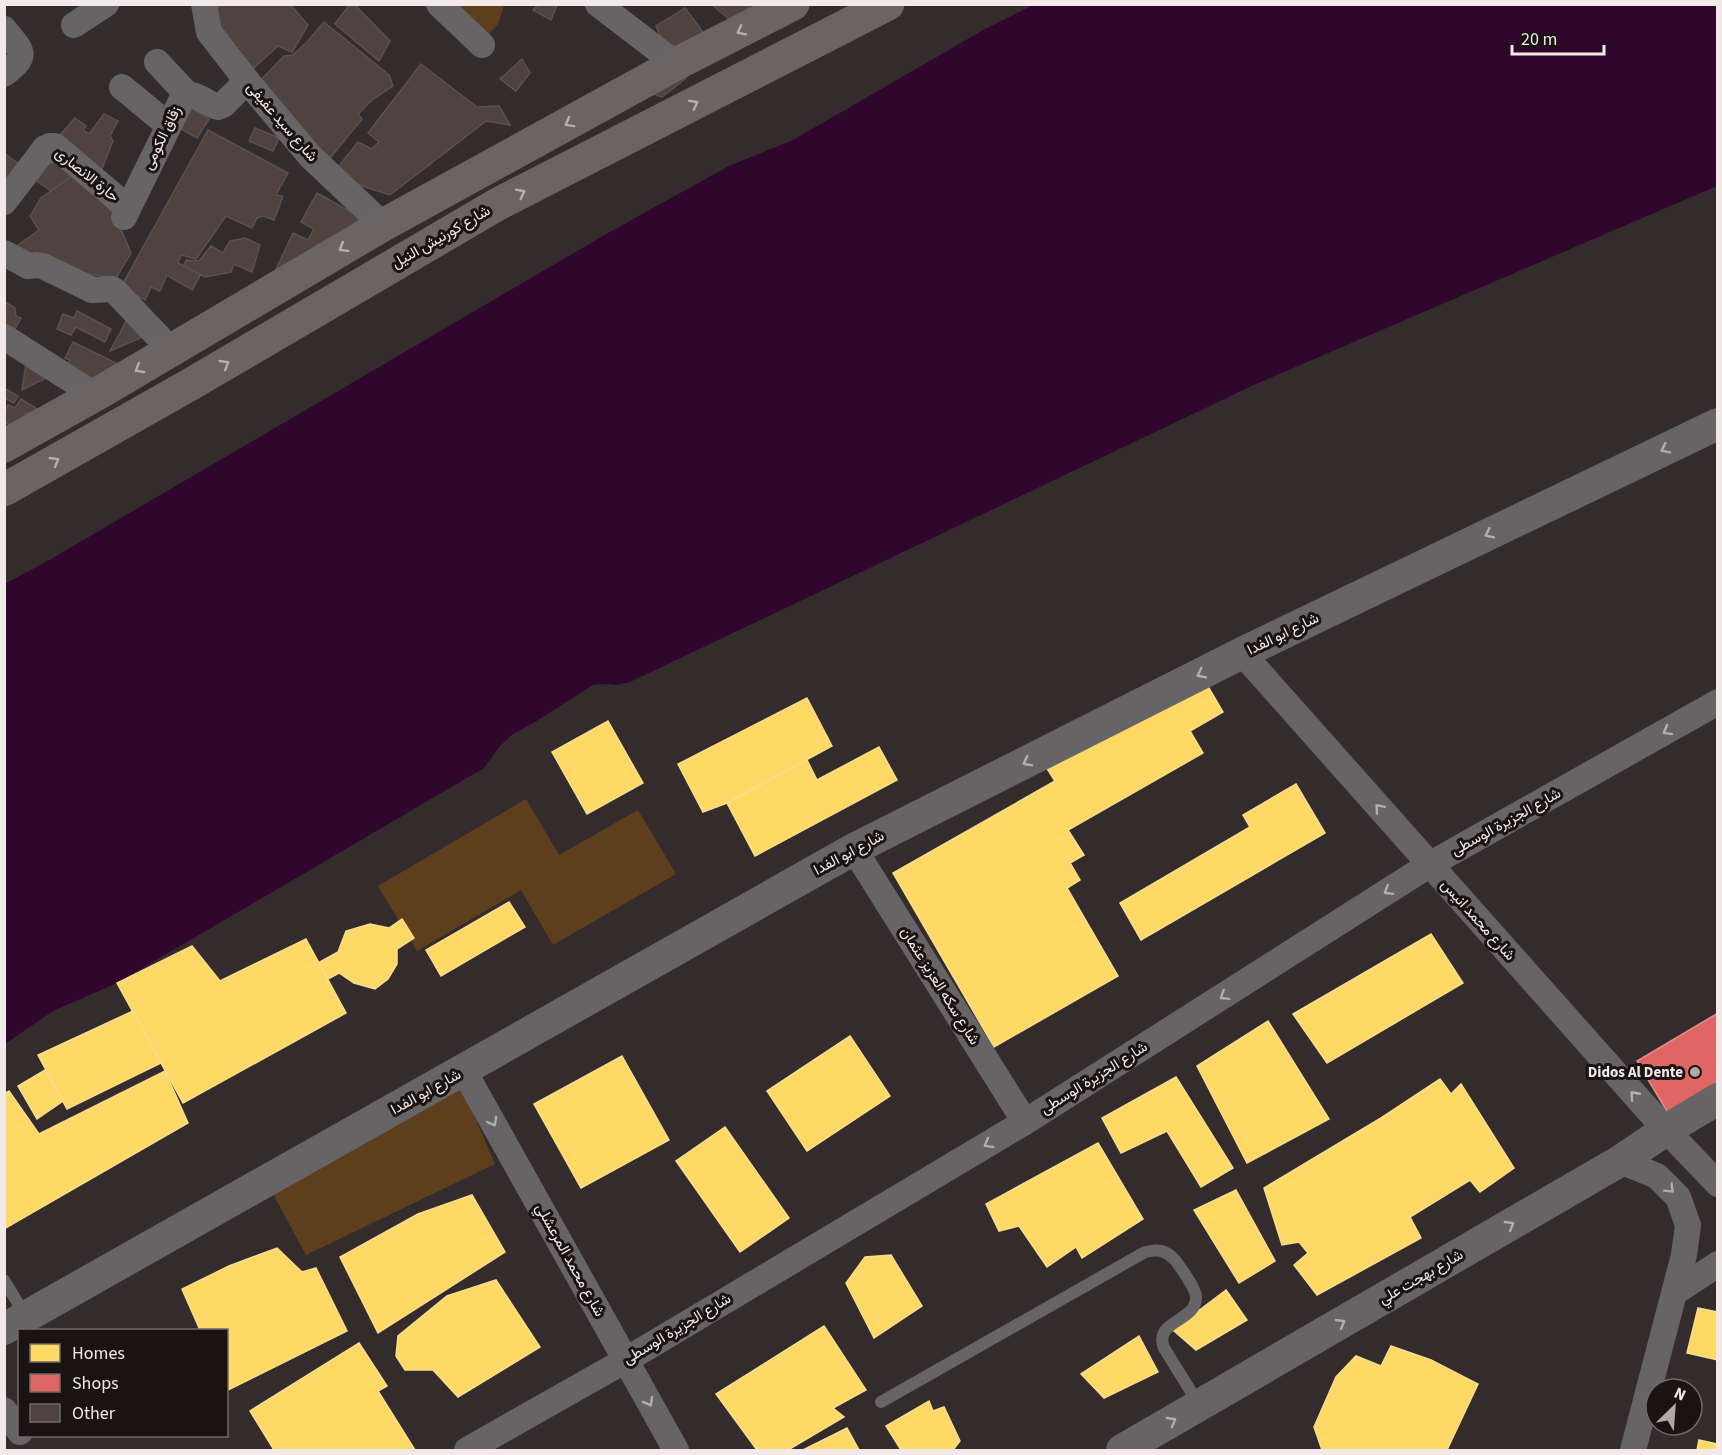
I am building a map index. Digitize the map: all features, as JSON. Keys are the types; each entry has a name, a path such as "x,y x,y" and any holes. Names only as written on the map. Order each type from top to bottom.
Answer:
{"main road":[{"path":"4,446 383,225 676,64 793,4"},
{"name":"شارع كورنيش النيل","path":"4,490 191,384 498,204 888,4"}],"street":[{"path":"74,25 106,4"},
{"name":"شارع سيد عفيفى","path":"204,4 209,32 247,81 310,156 383,225"},
{"path":"439,4 482,45"},
{"path":"600,5 676,64"},
{"path":"4,29 18,47 21,55 19,62 4,74"},
{"path":"157,62 187,94"},
{"name":"زقاق الكومى","path":"126,213 183,97 193,94 218,107 223,105 247,81"},
{"path":"122,87 168,125"},
{"name":"حارة الانصارى","path":"4,202 45,148 48,151 50,146 53,146 126,213"},
{"path":"4,253 28,266 43,266 92,290 115,291 171,350"},
{"path":"4,337 95,395"},
{"name":"شارع ابو الفدا","path":"15,1323 854,849 1242,653 1718,424"},
{"name":"شارع محمد انيس","path":"1242,653 1666,1130 1718,1184"},
{"name":"شارع الجزيرة الوسطى","path":"467,1450 626,1360 1025,1122 1429,865 1718,702"},
{"name":"شارع سكه العزيز عثمان","path":"854,849 1025,1122"},
{"name":"شارع محمد المرعشلي","path":"464,1071 676,1450"},
{"name":"شارع بهجت علي","path":"1122,1450 1620,1161 1718,1099"},
{"path":"1620,1161 1657,1176 1678,1197 1688,1226 1684,1255 1633,1450"},
{"path":"1674,1293 1718,1264"},
{"path":"4,1410 18,1430"},
{"path":"23,1437 32,1450"}],"lane":[{"path":"881,1402 1145,1252 1157,1250 1168,1253 1176,1261 1196,1296 1194,1307 1163,1332 1161,1341 1200,1405"},
{"path":"4,1280 15,1323"}],"shaded area":[{"path":"456,5 504,5 498,24 488,35"},
{"path":"1033,5 1717,5 1717,186 1256,384 630,682 617,685 593,685 513,734 500,746 484,768 117,983 53,1011 5,1044 5,584 608,233 729,166 793,140 985,29"},
{"path":"526,799 559,855 638,810 676,874 553,945 521,890 417,951 378,886"},
{"path":"460,1083 495,1164 306,1255 273,1194"}],"building: Homes":[{"path":"1203,678 1223,712 1190,731 1203,753 1068,830 1084,855 1070,863 1080,880 1067,888 1118,976 994,1047 893,873 1055,781 1046,767"},
{"path":"807,698 832,746 727,803 703,812 678,764"},
{"path":"608,721 643,783 587,814 552,752"},
{"path":"879,747 897,780 755,856 727,803 807,760 817,780"},
{"path":"1296,784 1325,833 1141,940 1120,903 1250,827 1243,815"},
{"path":"509,902 525,927 441,976 426,950"},
{"path":"402,919 414,938 397,949 397,964 388,979 375,989 354,983 339,973 328,979 318,963 338,952 346,931 370,924 389,928"},
{"path":"1431,934 1463,983 1327,1063 1293,1014"},
{"path":"306,939 346,1013 183,1103 117,983 192,946 220,981"},
{"path":"133,1011 161,1063 67,1109 38,1055"},
{"path":"1268,1021 1329,1119 1247,1163 1197,1066"},
{"path":"850,1036 890,1096 807,1151 767,1091"},
{"path":"622,1056 669,1140 581,1188 534,1104"},
{"path":"45,1070 63,1101 37,1119 18,1086"},
{"path":"165,1071 188,1123 4,1229 4,1094 9,1091 39,1134"},
{"path":"1176,1077 1233,1168 1201,1187 1167,1131 1121,1153 1102,1118"},
{"path":"1440,1079 1451,1094 1461,1084 1514,1168 1480,1192 1470,1180 1410,1217 1421,1238 1317,1295 1294,1265 1308,1253 1299,1242 1282,1245 1264,1188 1381,1118"},
{"path":"725,1127 789,1218 740,1252 676,1161"},
{"path":"1098,1143 1143,1219 1082,1258 1076,1247 1047,1267 1019,1226 999,1231 986,1204"},
{"path":"1236,1190 1275,1261 1239,1283 1194,1210"},
{"path":"472,1195 505,1252 378,1333 340,1257 418,1214"},
{"path":"277,1248 302,1272 316,1268 347,1331 228,1390 228,1329 200,1329 182,1289 229,1266"},
{"path":"891,1255 922,1306 874,1338 846,1283 865,1257"},
{"path":"496,1280 540,1347 458,1397 433,1370 405,1370 396,1356 398,1336 447,1296"},
{"path":"1226,1290 1247,1320 1196,1350 1173,1330"},
{"path":"1698,1308 1718,1312 1718,1360 1687,1353"},
{"path":"824,1326 866,1390 833,1408 844,1417 788,1450 757,1450 716,1394"},
{"path":"1139,1336 1158,1372 1104,1398 1081,1374"},
{"path":"359,1343 387,1386 378,1391 415,1450 274,1450 250,1411"},
{"path":"1391,1346 1431,1360 1478,1384 1447,1450 1322,1450 1314,1427 1336,1377 1356,1356 1381,1366"},
{"path":"929,1401 933,1411 944,1407 960,1441 953,1450 901,1450 886,1426"},
{"path":"847,1428 859,1450 803,1450"},
{"path":"1699,1440 1718,1444 1718,1450 1697,1450"}],"building: Shops":[{"path":"1718,1013 1718,1099 1675,1125 1637,1061"}],"building: Other":[{"path":"220,4 290,4 308,25 292,52 278,46 245,76 214,28 216,10"},
{"path":"350,4 354,4 390,41 379,61 335,24"},
{"path":"539,4 557,5 551,20 533,10"},
{"path":"711,4 746,4 759,14 735,24"},
{"path":"685,8 705,35 667,52 656,26"},
{"path":"324,22 389,75 393,86 373,99 358,114 362,119 326,163 256,85 284,56 293,55"},
{"path":"522,59 530,73 516,91 500,79"},
{"path":"421,64 477,107 499,106 510,125 486,121 390,195 331,176 358,142 372,149 379,142 368,133"},
{"path":"676,64 686,78 662,97 645,91"},
{"path":"188,106 209,119 197,138 176,126"},
{"path":"104,114 118,121 110,136 113,141 101,171 60,135 75,118 86,126 83,130 89,134"},
{"path":"255,128 279,138 273,151 249,141"},
{"path":"208,130 288,173 276,195 283,196 274,220 263,216 257,218 252,228 226,216 196,259 181,255 178,263 201,274 192,290 167,275 160,291 151,287 145,300 121,287"},
{"path":"48,151 83,177 65,201 30,176"},
{"path":"4,153 20,165 4,186"},
{"path":"75,174 114,213 131,253 116,278 82,273 14,248 39,230 30,216 41,198"},
{"path":"317,193 374,225 272,278 293,233 308,240 314,229 301,222"},
{"path":"245,238 260,245 252,272 234,264 231,272 205,277 184,266 186,260 199,261 211,246 223,253 230,241"},
{"path":"4,301 15,308 16,316 21,318 12,334 4,331"},
{"path":"77,311 111,329 105,342 76,327 71,335 57,329 63,314 74,318"},
{"path":"129,316 150,334 110,351"},
{"path":"73,342 118,364 104,390 66,369 70,360 65,358"},
{"path":"27,357 54,374 22,390"},
{"path":"4,388 18,396 14,403 4,398"},
{"path":"21,399 53,419 40,420 26,413 16,428 4,422 4,414 8,405 15,408"}],"place":[{"name":"Didos Al Dente","path":"1695,1072"}]}
